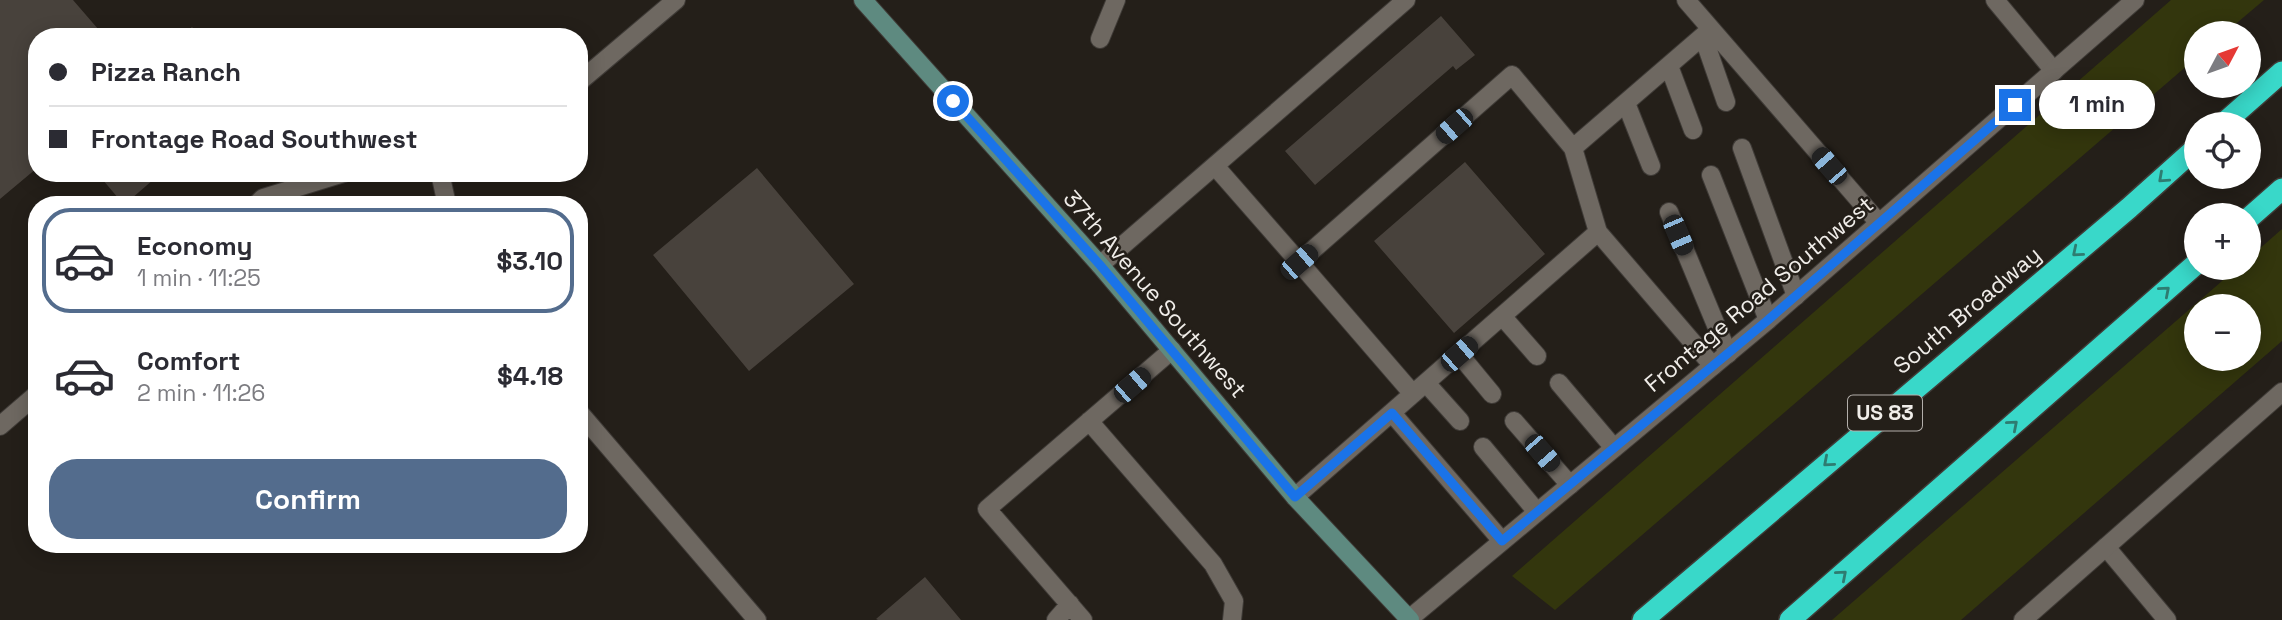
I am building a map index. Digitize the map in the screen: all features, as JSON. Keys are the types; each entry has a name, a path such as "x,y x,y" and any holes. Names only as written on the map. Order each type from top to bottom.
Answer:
{"highway":[{"path":"2237,112 2282,72"},
{"name":"South Broadway","path":"1643,620 2184,159"},
{"path":"2261,207 2282,189"},
{"path":"1790,620 2184,275"}],"main road":[{"name":"37th Avenue Southwest","path":"863,0 1100,265 1295,497 1409,619"}],"street":[{"path":"588,74 676,0"},
{"path":"1100,38 1116,0"},
{"path":"1100,265 1406,0"},
{"path":"1686,0 1707,32 1879,223"},
{"path":"1995,0 2054,71"},
{"name":"Frontage Road Southwest","path":"1409,619 1768,320 2135,0"},
{"path":"1573,148 1707,32"},
{"path":"1707,32 1726,102"},
{"path":"1669,66 1693,130"},
{"path":"1299,262 1512,75 1573,148 1598,232 1713,366"},
{"path":"1626,103 1651,166"},
{"path":"1742,148 1796,296"},
{"path":"1215,166 1299,262 1419,388 1460,421"},
{"path":"1711,175 1768,320"},
{"path":"269,196 315,182"},
{"path":"1668,212 1728,354"},
{"path":"1295,497 1598,232"},
{"path":"1502,316 1537,356"},
{"path":"1083,620 987,509 1172,350"},
{"path":"1459,354 1492,394"},
{"path":"1559,383 1614,448"},
{"path":"2023,620 2282,392"},
{"path":"0,426 28,402"},
{"path":"1392,413 1502,541"},
{"path":"1090,421 1213,564 1234,601 1232,620"},
{"path":"1514,421 1570,485"},
{"path":"588,423 757,620"},
{"path":"1483,447 1537,512"},
{"path":"2106,547 2161,618"},
{"path":"1056,620 1070,604"}],"green space":[{"path":"2171,0 2264,0 2239,21 2184,21 2184,68 1555,610 1512,576"},
{"path":"2282,229 2282,341 2261,359 2261,294 2207,294 2223,280 2261,280 2261,247"},
{"path":"2184,314 2184,371 2247,371 1961,620 1832,620"}],"building":[{"path":"0,0 73,0 97,28 28,28 28,176 0,199"},
{"path":"1441,16 1475,55 1456,70 1453,66 1315,185 1285,151"},
{"path":"1465,162 1545,254 1454,333 1374,241"},
{"path":"757,168 854,284 749,371 653,255"},
{"path":"105,182 151,182 134,196 116,196"},
{"path":"925,577 961,620 876,619"}],"route":[{"path":"953,101 1100,265 1295,497 1392,413 1502,541 1768,320 2015,105"}]}
